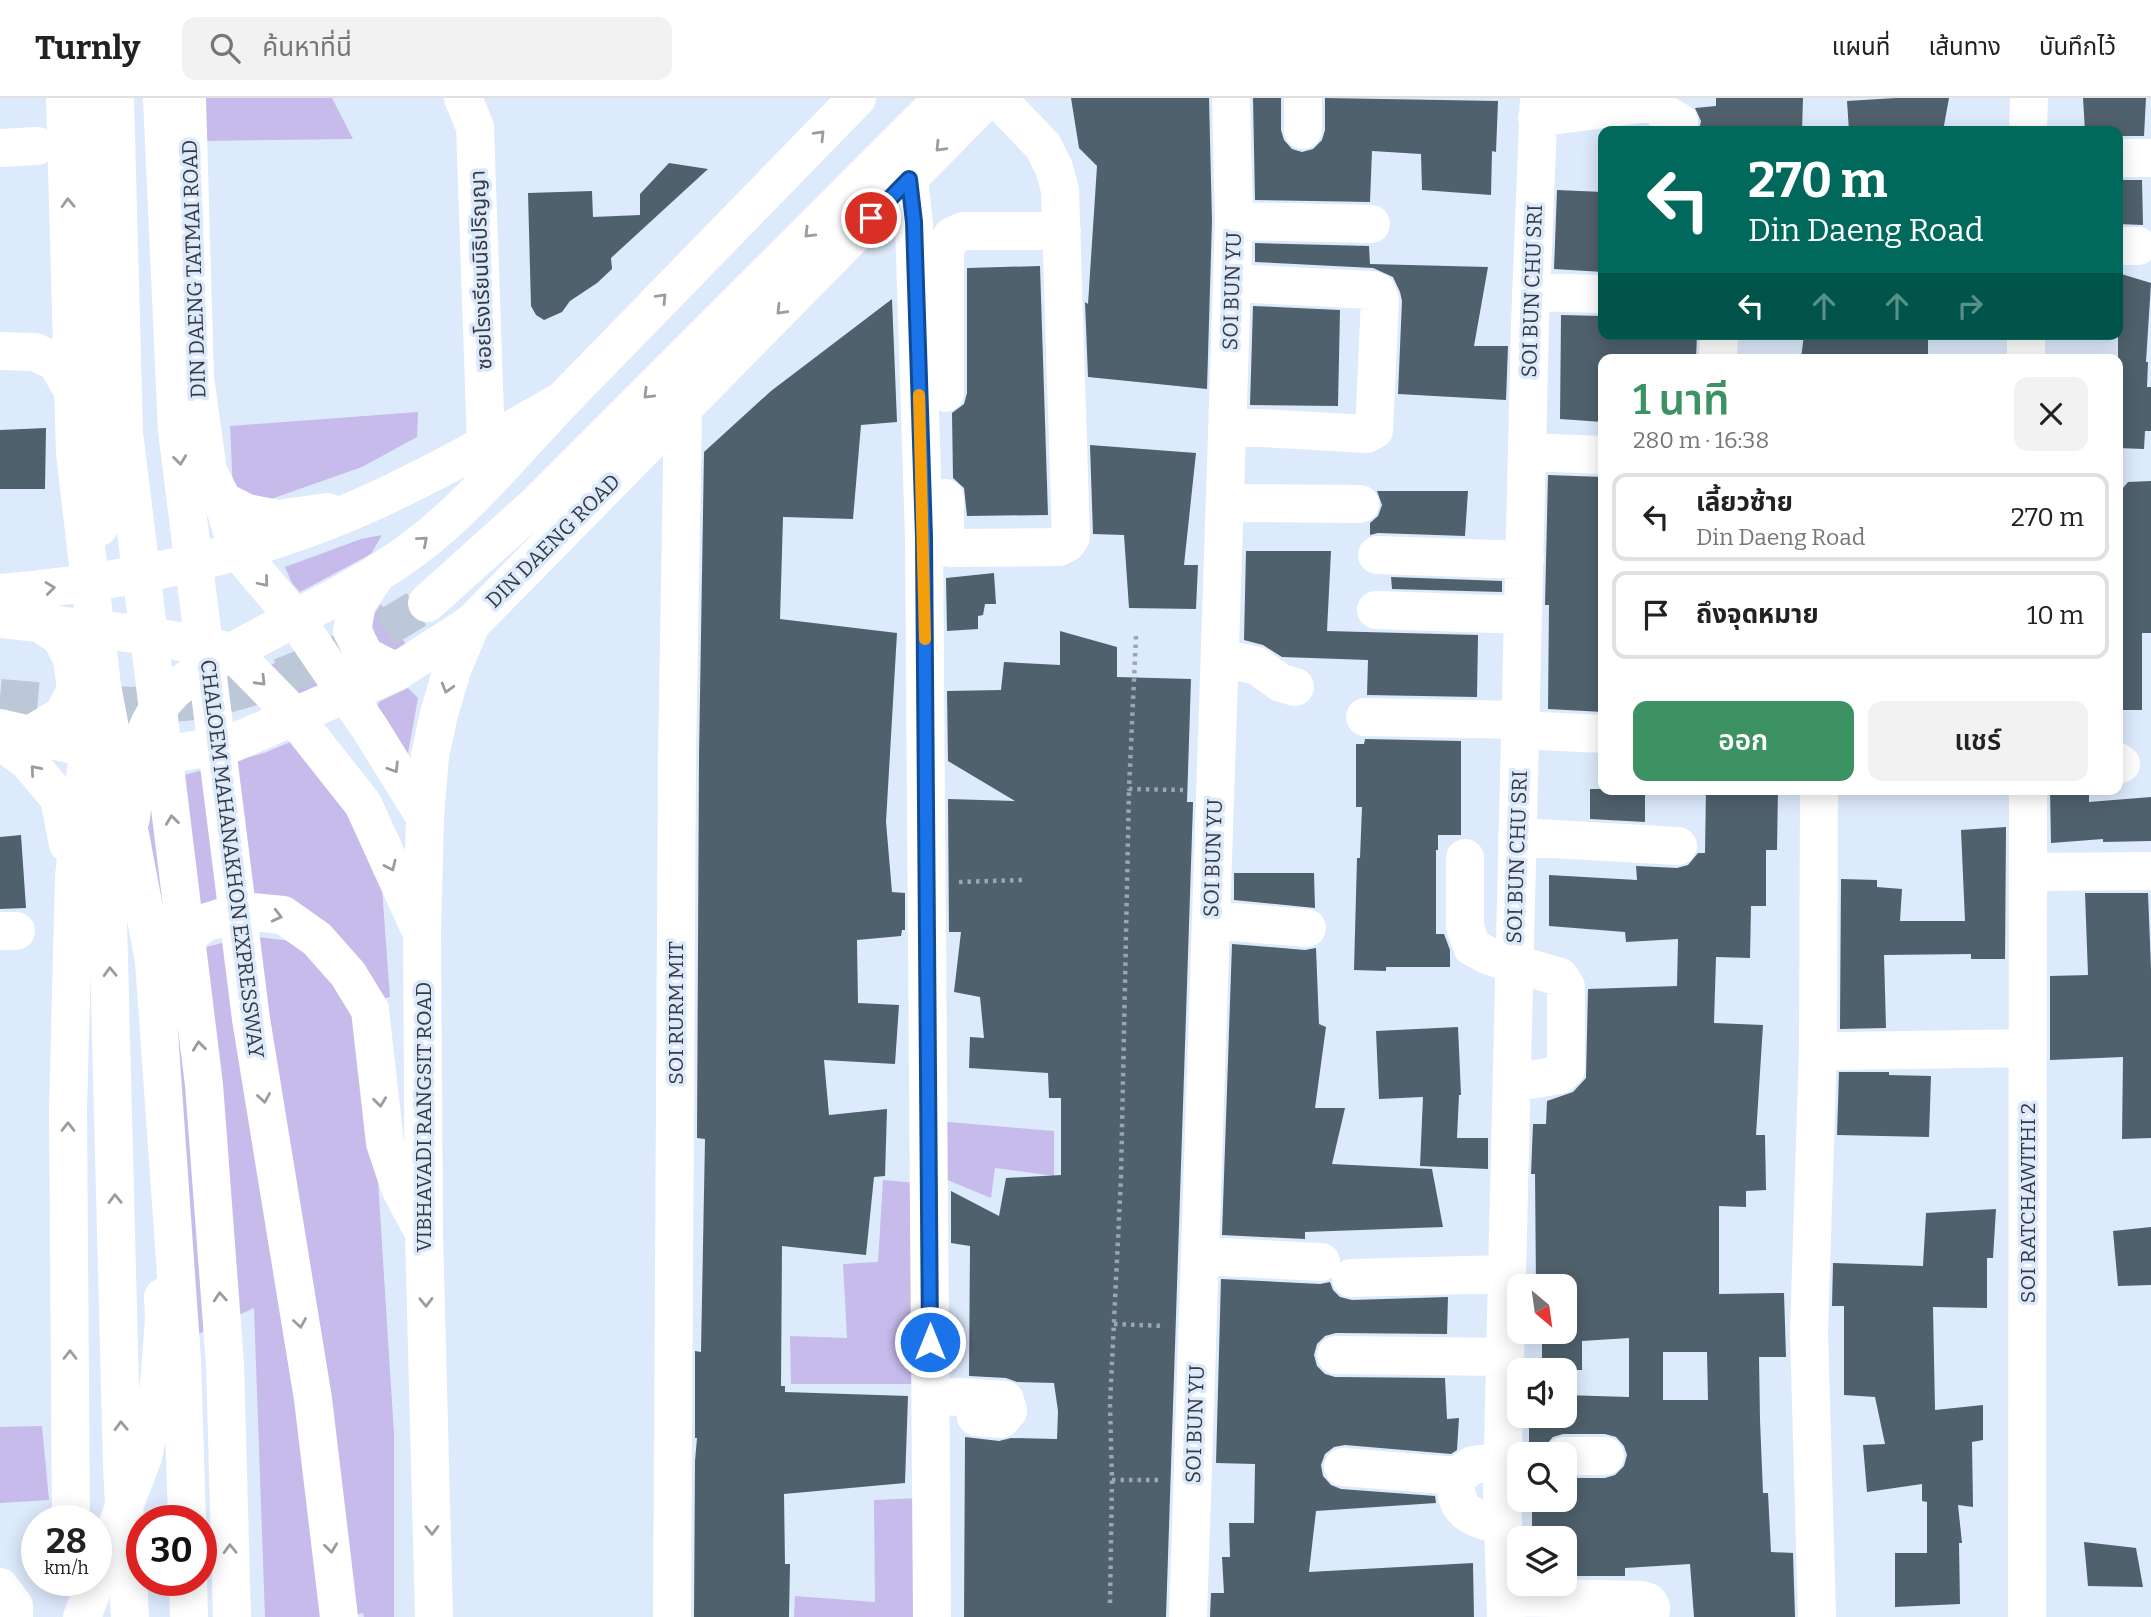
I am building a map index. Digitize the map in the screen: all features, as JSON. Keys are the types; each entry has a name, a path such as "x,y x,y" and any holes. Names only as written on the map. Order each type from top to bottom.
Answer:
{"main road":[{"path":"65,98 75,453 102,687 154,961 182,1360 187,1505"},
{"path":"71,1505 68,1111 74,877 102,629 90,341 95,98"},
{"path":"115,98 124,433 204,1085 225,1364 233,1617"},
{"name":"CHALOEM MAHANAKHON EXPRESSWAY","path":"162,98 177,431 251,1019 313,1399 339,1617"},
{"name":"DIN DAENG TATMAI ROAD","path":"187,98 195,378 208,471 223,501 238,551"},
{"name":"ซอยโรงเรียนนิธิปริญญา","path":"463,98 475,127 486,444"},
{"path":"82,1617 144,1457 159,1385 164,1320 150,1093 128,839 138,760 144,735 155,713 173,692 193,676 413,550 448,519 857,98"},
{"name":"DIN DAENG ROAD","path":"427,603 536,505 943,98"},
{"name":"DIN DAENG ROAD","path":"10,735 138,760 233,743 396,672 471,624 988,98"},
{"path":"997,98 1043,146 1054,167 1060,190 1062,231 1071,537 1059,547 951,548 944,542 945,249 951,236 963,231 1062,231"},
{"name":"SOI BUN YU","path":"1188,1617 1234,221 1231,98"},
{"path":"2028,126 2029,98"},
{"path":"1538,108 1662,107"},
{"name":"SOI BUN CHU SRI","path":"1508,1442 1505,1357 1514,962 1538,108"},
{"path":"0,148 37,146"},
{"path":"2123,158 2151,158"},
{"path":"909,179 914,222 924,537 932,1617"},
{"path":"1234,221 1371,223"},
{"path":"1227,426 1367,434 1374,430 1380,300 1377,292 1372,290 1232,283"},
{"path":"1531,292 1598,294"},
{"path":"0,351 35,352 56,362 95,429"},
{"path":"0,593 101,581 168,569 238,551 309,528 363,505 486,444 563,400"},
{"name":"SOI RURM MIT","path":"672,1617 677,772 683,410"},
{"path":"1528,452 1598,455"},
{"path":"223,501 247,513 277,519 363,505"},
{"path":"1224,503 1360,504"},
{"path":"238,551 295,618 371,730 425,817"},
{"path":"1377,555 1525,561"},
{"path":"378,572 357,603 352,631 365,656 396,672"},
{"path":"1376,610 1523,615"},
{"path":"18,620 146,635 232,652 294,716 363,804 422,933"},
{"path":"18,620 61,637 72,659 76,690 63,715 10,735 59,798 74,877"},
{"name":"VIBHAVADI RANGSIT ROAD","path":"434,1617 424,1234 422,933 425,817 430,756 439,714 452,670 471,624"},
{"path":"1220,657 1257,666 1281,683 1295,687"},
{"path":"102,687 122,1466 131,1617"},
{"path":"1365,717 1520,725 1598,733"},
{"path":"1817,1617 1809,1332 1818,1049 1819,795"},
{"name":"SOI RATCHAWITHI 2","path":"2027,1617 2028,795"},
{"path":"1517,837 1678,846"},
{"path":"1465,858 1465,927 1472,947 1489,956 1560,976 1566,987 1566,1069 1559,1075 1512,1083"},
{"path":"2028,872 2151,872"},
{"path":"150,1093 161,975 172,948 204,923 243,911 283,915 317,939 348,974 370,1010 385,1143 400,1188 424,1234"},
{"path":"1211,920 1307,928"},
{"path":"1818,1049 1846,1051 2028,1048"},
{"path":"1200,1256 1336,1270 1507,1273"},
{"path":"1336,1356 1505,1357"},
{"path":"930,1395 1005,1401 1008,1410 1001,1419 976,1417"},
{"path":"1577,1455 1605,1456"},
{"path":"1343,1467 1457,1476 1473,1465 1507,1457"},
{"name":"SOI BUN CHU SRI","path":"1506,1607 1503,1526 1507,1471"},
{"path":"1457,1476 1455,1491 1462,1506 1474,1518 1503,1526"},
{"path":"0,1587 14,1606 14,1617"},
{"path":"72,1596 72,1617"},
{"path":"188,1596 189,1617"},
{"path":"1506,1607 1642,1600 1648,1602 1651,1607 1650,1617"}],"path":[{"path":"1110,1603 1110,1404 1121,1177 1129,789 1136,636"},
{"path":"1129,789 1215,790"},
{"path":"927,883 1023,880"},
{"path":"1114,1324 1198,1327"},
{"path":"1112,1479 1193,1481"}],"shaded area":[{"path":"205,98 332,98 353,139 204,141"},
{"path":"418,412 417,437 362,467 234,512 230,426"},
{"path":"382,535 371,554 300,592 292,583 285,567 361,539"},
{"path":"381,604 408,648 398,654 384,650 374,632 372,622"},
{"path":"300,649 327,691 298,701 260,671"},
{"path":"408,688 418,698 407,759 375,713 379,702"},
{"path":"295,740 358,812 380,862 390,997 376,1001 293,905 163,924 144,849 156,783 264,753"},
{"path":"249,936 291,941 342,982 362,1028 376,1149 394,1434 394,1617 364,1617 363,1613 348,1617 265,1617 254,1308 175,1345 167,1001 199,949"},
{"path":"937,1121 1054,1131 1054,1176 995,1168 991,1198 940,1177"},
{"path":"883,1180 916,1183 920,1384 791,1384 790,1336 847,1338 843,1264 878,1262"},
{"path":"42,1426 49,1500 0,1503 0,1427"},
{"path":"918,1498 917,1617 794,1617 795,1596 875,1602 874,1500"}],"building":[{"path":"1071,98 1209,98 1212,221 1207,389 1088,377 1085,302 1088,304 1097,166 1079,148"},
{"path":"1253,98 1281,98 1281,130 1284,140 1292,149 1302,152 1313,149 1322,140 1325,130 1325,98 1498,101 1496,152 1492,151 1491,195 1422,190 1421,154 1372,151 1370,202 1255,200"},
{"path":"1716,98 1803,98 1802,126 1700,126 1701,121 1695,108 1716,106"},
{"path":"1949,98 1944,126 1849,126 1847,101"},
{"path":"2083,98 2146,98 2144,136 2123,136 2123,126 2085,126"},
{"path":"669,163 708,169 611,258 612,269 597,283 570,301 562,312 544,320 536,315 531,306 528,193 592,191 593,217 640,215 640,194"},
{"path":"2123,180 2142,180 2143,225 2123,224"},
{"path":"1557,190 1598,192 1598,272 1554,269"},
{"path":"1255,243 1369,246 1370,264 1488,267 1474,346 1508,346 1506,400 1398,394 1402,301 1393,277 1373,268 1255,262"},
{"path":"1040,266 1048,515 967,516 964,488 953,478 952,413 964,404 967,393 967,268"},
{"path":"2123,275 2151,283 2146,362 2147,387 2151,387 2151,431 2145,431 2144,449 2123,448 2123,354 2118,354 2118,340 2123,340"},
{"path":"892,299 897,422 861,425 853,519 783,517 780,619 897,633 886,822 892,892 905,893 905,930 902,930 901,936 857,940 858,1003 899,1005 895,1064 824,1060 829,1115 887,1109 885,1176 874,1177 866,1255 782,1246 781,1386 785,1386 785,1392 908,1396 905,1483 784,1494 785,1564 790,1564 789,1617 694,1617 697,1438 695,1351 701,1352 705,1139 697,1138 704,452 771,391"},
{"path":"1253,306 1340,310 1338,406 1250,405"},
{"path":"1561,315 1598,316 1598,340 1697,340 1696,354 1598,354 1598,422 1560,419"},
{"path":"1803,340 1928,340 1928,354 1802,354"},
{"path":"46,428 45,489 0,489 0,430"},
{"path":"1090,445 1196,453 1184,565 1198,565 1196,609 1129,608 1124,535 1093,534"},
{"path":"1548,475 1598,477 1598,712 1548,709 1549,605 1545,605"},
{"path":"2151,481 2151,633 2142,633 2142,710 2123,710 2123,488 2128,482"},
{"path":"1377,491 1468,491 1465,536 1370,535 1370,523 1378,516 1382,505"},
{"path":"1246,551 1331,551 1327,631 1478,635 1477,697 1367,695 1368,660 1282,657 1263,645 1244,640"},
{"path":"994,573 996,604 985,604 983,615 978,616 978,629 947,631 946,578"},
{"path":"1391,577 1502,581 1502,592 1392,589"},
{"path":"1060,631 1117,647 1117,677 1191,679 1187,802 1193,804 1166,1617 964,1617 965,1437 999,1441 1011,1438 1057,1439 1058,1411 1054,1383 969,1376 970,1246 951,1243 951,1191 999,1216 1006,1178 1061,1175 1061,1098 1049,1098 1048,1073 969,1068 970,1037 984,1038 980,997 954,992 961,932 949,932 948,799 1015,801 948,761 947,691 1001,690 1004,662 1060,665"},
{"path":"1365,739 1461,741 1461,835 1438,835 1436,850 1436,934 1444,934 1450,950 1450,967 1354,970 1357,858 1360,858 1362,807 1356,807 1356,744 1364,744"},
{"path":"1590,789 1598,789 1598,795 1645,795 1645,822 1590,819"},
{"path":"1706,795 1778,795 1777,850 1766,850 1766,906 1751,906 1750,958 1716,957 1714,1023 1763,1025 1756,1135 1765,1135 1766,1190 1746,1191 1746,1207 1719,1206 1719,1294 1784,1293 1786,1357 1759,1357 1760,1420 1763,1493 1768,1493 1771,1552 1793,1553 1795,1617 1694,1617 1690,1564 1625,1568 1625,1576 1577,1576 1577,1526 1532,1526 1532,1512 1577,1512 1577,1478 1605,1478 1615,1475 1624,1466 1627,1455 1624,1446 1616,1437 1605,1434 1563,1434 1553,1437 1548,1442 1529,1442 1529,1428 1577,1428 1577,1395 1629,1397 1629,1338 1582,1341 1582,1370 1577,1370 1577,1358 1542,1358 1542,1344 1577,1344 1577,1274 1536,1274 1535,1174 1531,1174 1533,1124 1546,1124 1547,1101 1573,1092 1586,1078 1588,989 1677,986 1678,939 1626,942 1625,932 1549,926 1549,875 1637,880 1636,866 1677,868 1688,865 1698,853 1705,853","holes":["1663,1352 1707,1352 1708,1400 1663,1400"]},
{"path":"2050,795 2089,795 2089,802 2151,797 2151,841 2103,842 2103,839 2051,843"},
{"path":"2006,827 2005,959 1971,959 1971,954 1884,955 1886,1028 1840,1029 1841,879 1877,880 1877,887 1902,889 1900,921 1965,921 1961,830"},
{"path":"21,835 26,908 0,909 0,837"},
{"path":"1234,873 1314,873 1315,908 1234,900"},
{"path":"2085,893 2148,893 2151,1138 2122,1139 2123,1057 2050,1060 2050,976 2088,975"},
{"path":"1232,944 1305,950 1316,948 1319,1024 1326,1027 1315,1108 1345,1108 1332,1164 1432,1169 1443,1227 1305,1232 1305,1239 1222,1235"},
{"path":"1458,1027 1461,1095 1457,1138 1488,1138 1488,1169 1420,1166 1423,1097 1379,1099 1376,1031"},
{"path":"1839,1072 1889,1072 1889,1075 1931,1076 1929,1137 1837,1135"},
{"path":"1996,1209 1993,1258 1987,1258 1987,1308 1933,1307 1935,1410 1983,1405 1983,1440 1972,1442 1973,1507 1958,1505 1962,1543 1959,1543 1960,1604 1895,1607 1895,1553 1927,1553 1927,1502 1922,1501 1922,1484 1867,1492 1863,1445 1885,1444 1875,1397 1844,1395 1844,1306 1832,1306 1833,1263 1923,1266 1926,1213"},
{"path":"2151,1227 2151,1285 2118,1286 2113,1231"},
{"path":"1221,1279 1320,1284 1330,1282 1340,1297 1352,1300 1448,1297 1447,1334 1336,1333 1325,1336 1317,1344 1314,1355 1317,1366 1325,1374 1335,1377 1445,1378 1447,1419 1459,1418 1457,1450 1451,1454 1345,1445 1334,1447 1325,1454 1321,1465 1323,1476 1331,1485 1341,1489 1435,1496 1436,1503 1316,1511 1309,1572 1473,1563 1474,1617 1210,1617 1211,1593 1224,1593 1222,1557 1230,1557 1229,1523 1254,1523 1255,1464 1216,1463"},
{"path":"2084,1542 2136,1548 2143,1587 2088,1586"}],"tunnel":[{"path":"0,698 140,706 205,700 266,683 349,650 427,603"}],"slow traffic":[{"path":"919,395 925,639"}],"route":[{"path":"871,218 909,179 914,222 924,537 930,1342"}]}
